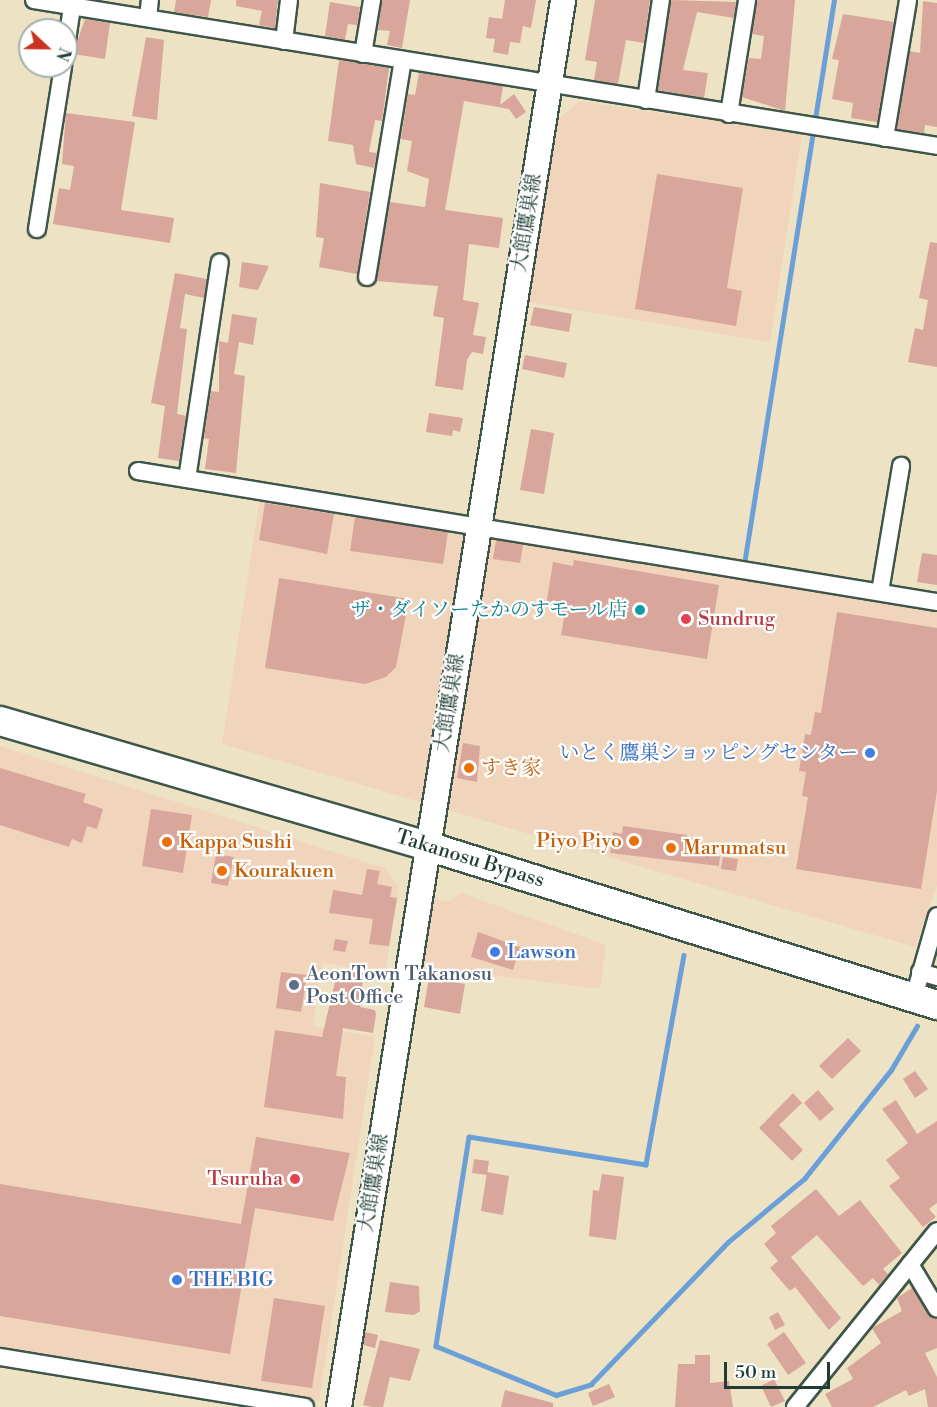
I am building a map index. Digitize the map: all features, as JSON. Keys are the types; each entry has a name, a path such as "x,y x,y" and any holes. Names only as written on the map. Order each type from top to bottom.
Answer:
{"highway":[{"name":"Takanosu Bypass","path":"0,721 924,992"}],"main road":[{"name":"大館鷹巣線","path":"339,1407 563,0"}],"street":[{"path":"34,0 73,3 148,18 549,85 937,146"},
{"path":"148,18 150,0"},
{"path":"284,41 289,0"},
{"path":"363,54 372,0"},
{"path":"646,99 662,0"},
{"path":"729,114 747,0"},
{"path":"885,138 908,0"},
{"path":"71,18 73,3"},
{"path":"367,277 403,60"},
{"path":"37,229 61,78"},
{"path":"187,479 220,262"},
{"path":"880,592 901,466"},
{"path":"138,471 937,602"},
{"path":"924,992 937,916"},
{"path":"924,992 937,977"},
{"path":"795,1407 937,1231"},
{"path":"910,1264 937,1309"},
{"path":"0,1356 305,1407"}],"shaded area":[{"path":"579,101 802,134 770,342 528,302 557,121"},
{"path":"261,491 937,602 937,885 915,947 222,744"},
{"path":"0,746 385,868 399,887 385,972 322,963 313,1026 375,1037 319,1401 0,1347"},
{"path":"461,893 606,945 600,989 421,966 432,898 447,902"}],"building":[{"path":"176,0 211,0 208,17 174,12"},
{"path":"236,0 278,0 275,28 259,25 262,11 236,6"},
{"path":"382,0 410,0 402,48 387,45 390,31 378,30"},
{"path":"505,0 536,0 531,28 523,26 520,43 510,42 508,55 493,52 495,39 486,38 489,17 502,19"},
{"path":"595,0 650,0 644,43 626,40 618,84 594,80 597,62 585,60"},
{"path":"671,0 736,2 734,18 697,12 683,70 708,73 704,98 658,90"},
{"path":"757,0 795,0 785,111 742,97 749,58 761,59 764,36 752,34"},
{"path":"923,1 937,3 937,127 925,125 924,133 897,129 910,51 920,53"},
{"path":"330,2 360,7 357,25 348,24 345,40 325,36"},
{"path":"843,14 894,22 877,122 851,118 853,103 832,99 839,60 832,59"},
{"path":"85,19 110,23 105,59 78,55 78,39"},
{"path":"146,37 164,40 157,120 132,116"},
{"path":"339,60 389,68 382,121 375,120 369,152 377,153 374,168 356,164 353,145 328,141"},
{"path":"419,73 503,86 500,105 514,94 526,112 516,119 509,109 464,101 445,210 503,218 499,248 469,244 463,300 479,303 473,335 486,337 483,354 472,352 467,360 463,390 435,386 444,318 433,316 438,286 376,281 390,202 425,207 429,179 407,171 412,141 401,139 408,94 415,95"},
{"path":"66,113 135,122 121,210 174,218 170,243 53,224 59,188 70,190 74,166 62,164"},
{"path":"657,174 743,188 727,288 742,291 736,326 635,309"},
{"path":"320,183 370,192 357,274 319,267 324,238 316,237"},
{"path":"930,242 937,243 937,367 908,362 915,328 923,330 928,300 919,298"},
{"path":"242,262 269,266 258,290 239,287"},
{"path":"175,273 207,279 204,298 185,294 180,328 187,329 177,414 186,416 179,461 158,458 165,406 151,403"},
{"path":"534,307 572,314 569,332 530,325"},
{"path":"232,314 257,318 253,345 239,342 234,374 245,376 236,473 205,469 209,439 204,438 211,391 219,392 219,341 228,343"},
{"path":"525,355 567,363 564,378 522,369"},
{"path":"429,413 463,418 460,432 453,430 452,436 426,432"},
{"path":"531,429 554,433 544,494 520,490"},
{"path":"265,503 334,514 327,554 259,540"},
{"path":"355,517 448,532 443,564 350,551"},
{"path":"496,540 523,545 520,563 493,559"},
{"path":"922,553 937,555 937,585 917,582"},
{"name":"ザ・ダイソーたかのすモール店","path":"574,560 719,585 707,659 561,635 565,613 546,606 553,562 573,566"},
{"path":"279,578 409,599 396,667 386,677 365,684 265,668"},
{"name":"いとく鷹巣ショッピングセンター","path":"837,612 937,628 937,791 921,889 796,869 808,797 802,796 806,772 799,771 805,734 811,735 815,712 821,713"},
{"name":"すき家","path":"463,743 480,746 477,782 457,778"},
{"path":"0,768 86,794 83,802 103,809 97,829 87,826 82,843 72,839 69,847 0,825"},
{"path":"151,809 192,815 183,873 142,866"},
{"path":"623,826 687,835 685,851 720,856 719,866 610,853 613,832 622,834"},
{"path":"216,854 234,857 228,886 211,883"},
{"path":"723,857 738,859 736,871 721,869"},
{"path":"367,869 380,871 377,884 392,887 390,897 397,898 389,946 369,944 373,919 329,913 333,890 362,895"},
{"name":"Lawson","path":"478,932 520,947 513,970 471,957"},
{"path":"335,939 348,941 345,952 333,950"},
{"path":"338,969 364,973 360,1007 375,1010 376,1015 373,1033 343,1028 336,1076 346,1077 343,1119 264,1107 275,1030 322,1037"},
{"path":"281,972 307,975 301,1012 276,1008"},
{"path":"429,977 465,984 460,1014 424,1007"},
{"path":"848,1038 861,1051 832,1079 819,1066"},
{"path":"915,1071 928,1089 915,1098 903,1079"},
{"path":"818,1090 834,1109 820,1121 804,1103"},
{"path":"793,1093 802,1103 779,1125 803,1150 792,1161 759,1128"},
{"path":"896,1100 917,1134 937,1121 937,1203 929,1209 936,1217 923,1227 889,1186 900,1178 886,1160 908,1143 882,1109"},
{"path":"256,1137 350,1153 333,1221 255,1208 230,1354 0,1316 0,1184 241,1224"},
{"path":"474,1159 489,1161 487,1175 472,1173"},
{"path":"487,1172 509,1176 503,1215 481,1211"},
{"path":"602,1174 624,1177 616,1240 589,1236 593,1190 599,1191"},
{"path":"816,1189 839,1216 860,1200 902,1253 883,1269 888,1274 879,1285 873,1278 863,1286 817,1235 791,1257 841,1318 829,1330 795,1287 790,1291 770,1268 778,1261 764,1244 776,1233 771,1226"},
{"path":"390,1282 419,1286 420,1311 414,1315 385,1312"},
{"path":"912,1288 937,1319 937,1348 925,1353 937,1377 937,1407 928,1407 925,1389 909,1396 906,1390 873,1407 832,1407 825,1394 853,1379 847,1368 881,1343 872,1328 902,1311 897,1298"},
{"path":"274,1298 325,1306 312,1388 261,1381"},
{"path":"778,1312 785,1325 775,1330 769,1317"},
{"path":"365,1332 378,1335 375,1348 363,1345"},
{"path":"784,1332 806,1363 788,1375 767,1344"},
{"path":"380,1340 420,1349 410,1381 390,1377 383,1407 372,1407 363,1405"},
{"path":"695,1355 710,1355 710,1383 729,1381 733,1407 675,1407 678,1364 695,1364"},
{"path":"774,1379 785,1401 771,1407 761,1386"},
{"path":"609,1384 615,1397 593,1406 588,1393"},
{"path":"505,1390 553,1403 553,1407 501,1407"}],"waterway":[{"path":"745,558 834,0"},
{"path":"684,955 646,1165 469,1137 436,1346 556,1395 591,1384 728,1242 804,1179 891,1070 917,1026"}],"place":[{"name":"ザ・ダイソーたかのすモール店","path":"640,610"},
{"name":"Sundrug","path":"686,619"},
{"name":"いとく鷹巣ショッピングセンター","path":"870,753"},
{"name":"すき家","path":"469,768"},
{"name":"Piyo Piyo","path":"634,841"},
{"name":"Kappa Sushi","path":"167,842"},
{"name":"Marumatsu","path":"671,848"},
{"name":"Kourakuen","path":"222,871"},
{"name":"Lawson","path":"495,952"},
{"name":"AeonTown Takanosu Post Office","path":"294,985"},
{"name":"Tsuruha","path":"295,1179"},
{"name":"THE BIG","path":"177,1280"}]}
